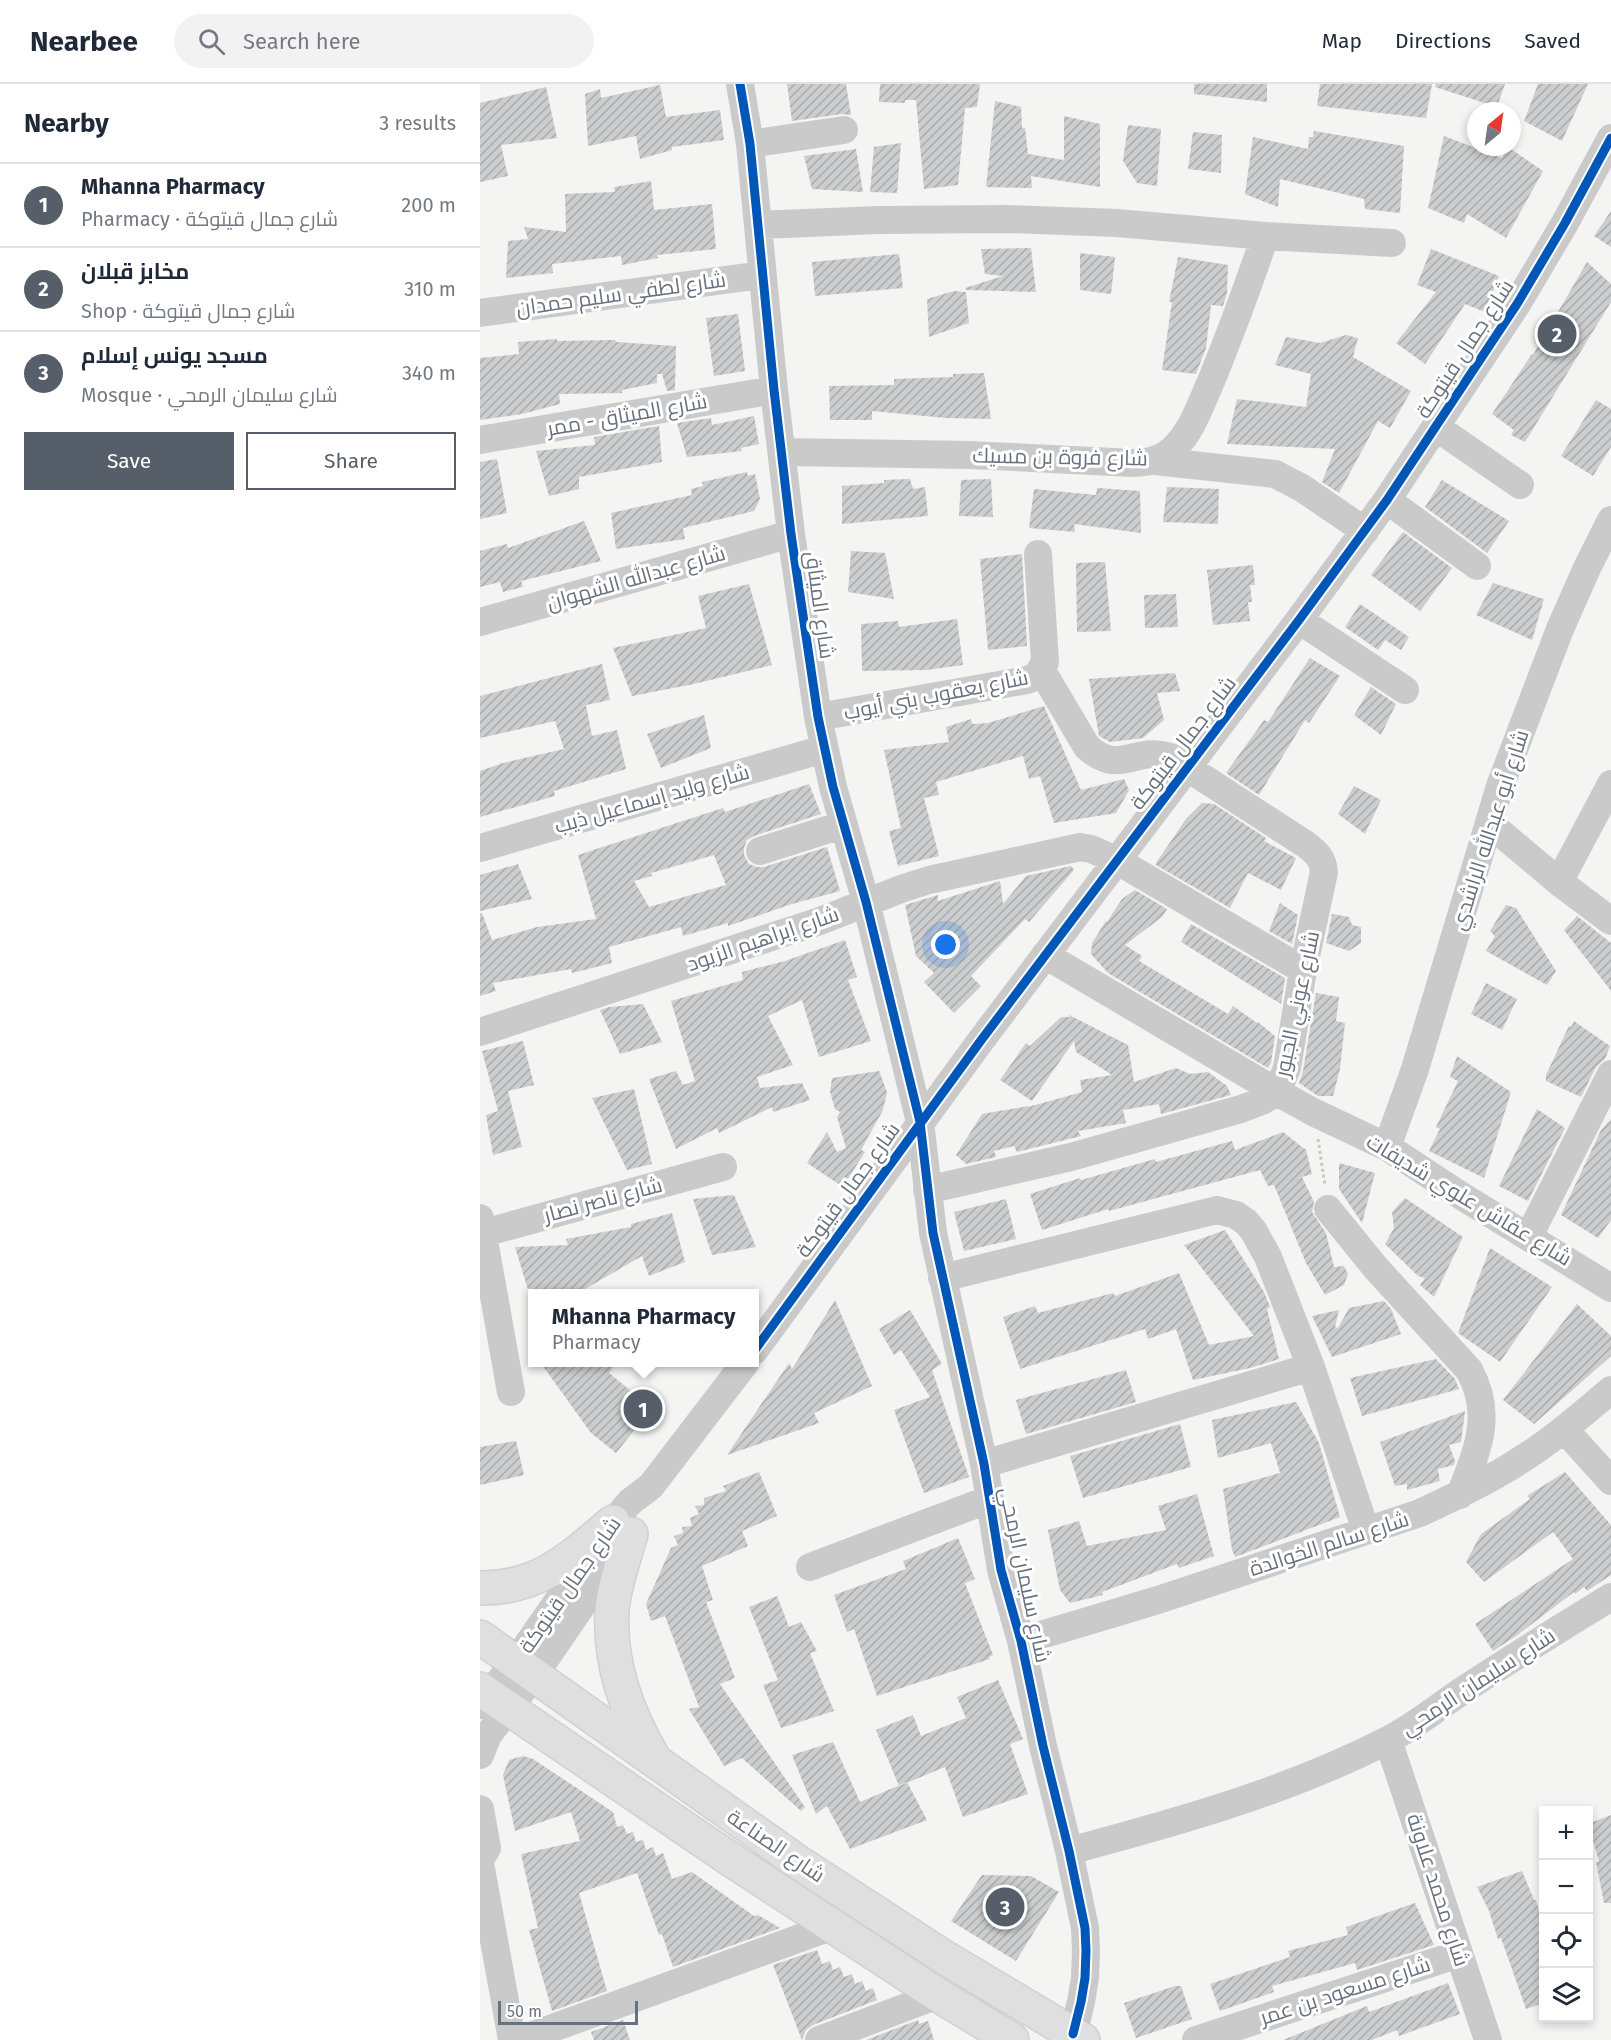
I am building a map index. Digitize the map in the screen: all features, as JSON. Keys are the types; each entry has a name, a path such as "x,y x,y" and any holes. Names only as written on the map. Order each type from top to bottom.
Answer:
{"main road":[{"path":"480,1588 505,1587 554,1570 622,1528"},
{"path":"622,1528 618,1578 612,1610 615,1666 633,1719 657,1764"},
{"name":"شارع الصناعة","path":"480,1637 795,1860 944,1957 1078,2037"},
{"name":"شارع الصناعة","path":"489,1699 938,1995 1012,2040"}],"street":[{"name":"شارع الميثاق","path":"740,84 750,144 774,390 791,534 818,717 842,825 866,902 920,1122"},
{"path":"750,144 844,130"},
{"name":"شارع جمال قيتوكة","path":"759,1344 920,1122 1387,500 1517,303 1565,223 1611,138"},
{"path":"759,225 878,220 1006,219 1117,223 1265,236 1392,243"},
{"name":"شارع فروة بن مسيك","path":"782,452 970,455 1133,463 1155,461 1172,450 1198,412 1240,310 1265,236"},
{"name":"شارع لطفي سليم حمدان","path":"480,312 762,275"},
{"name":"شارع الميثاق - ممر","path":"480,440 774,390"},
{"path":"1436,427 1520,485"},
{"path":"1155,461 1275,474 1302,488 1365,531"},
{"path":"1387,500 1477,566"},
{"name":"شارع أبو عبدالله الراشدي","path":"1388,1147 1415,1070 1514,746 1560,629 1611,520"},
{"name":"شارع عبدالله الشهوان","path":"480,622 791,534"},
{"name":"شارع يعقوب بني أيوب","path":"818,717 1027,680 1037,676 1045,662 1038,554"},
{"path":"1299,620 1405,690"},
{"path":"1042,670 1087,747 1095,754 1115,762 1149,753 1160,753 1171,757 1187,768"},
{"name":"شارع وليد إسماعيل ذيب","path":"480,848 824,749"},
{"name":"شارع عوني الجبور","path":"927,1190 1071,1157 1241,1109 1277,1092 1287,1068 1303,970 1323,881 1324,863 1318,854 1305,844 1187,768"},
{"path":"1559,882 1611,784"},
{"path":"1489,823 1559,882 1611,921"},
{"path":"760,851 842,825"},
{"name":"شارع إبراهيم الزيود","path":"480,1032 820,921 929,880 1080,847 1091,849 1116,860 1303,970"},
{"name":"شارع عفاش علوي شديفات","path":"1045,955 1277,1092 1313,1112 1388,1147 1460,1195 1611,1288"},
{"path":"1529,1236 1611,1074"},
{"name":"شارع سليمان الرمحي","path":"920,1122 927,1190 942,1278 984,1464 1001,1569 1021,1641 1085,1928 1086,1952 1078,2037"},
{"name":"شارع ناصر نصار","path":"482,1226 723,1167"},
{"path":"1328,1209 1376,1267 1468,1370 1477,1386 1482,1403 1481,1428 1478,1445 1460,1495"},
{"path":"942,1278 1195,1214 1217,1210 1236,1215 1253,1230 1268,1257 1311,1367 1366,1531"},
{"path":"482,1226 511,1392"},
{"name":"شارع جمال قيتوكة","path":"483,1739 489,1699 525,1668 622,1528 630,1502 651,1486 742,1367"},
{"path":"984,1464 1311,1367"},
{"name":"شارع سالم الخوالدة","path":"1021,1641 1158,1600 1420,1513 1460,1495 1520,1461 1564,1429 1611,1390"},
{"path":"1564,1429 1611,1481"},
{"path":"810,1567 990,1499"},
{"name":"شارع سليمان الرمحي","path":"1069,1851 1196,1816 1274,1790 1388,1740 1611,1597"},
{"name":"شارع محمد علاونة","path":"1388,1740 1488,2040"},
{"path":"480,1809 487,1848 480,1863 512,2040"},
{"path":"520,2040 833,1926"},
{"name":"شارع مسعود بن عمر","path":"1196,2040 1459,1954"},
{"path":"819,2040 938,1995"}],"path":[{"path":"1313,1112 1328,1209"}],"building":[{"path":"787,84 846,84 851,115 842,114 792,121"},
{"path":"880,84 980,84 977,107 965,108 958,185 924,189 916,100 905,100 905,103 879,102"},
{"path":"1194,84 1267,84 1267,102 1194,94"},
{"path":"1320,84 1432,84 1426,118 1317,106"},
{"path":"1436,84 1505,84 1499,102 1482,102 1435,87"},
{"path":"1538,84 1588,84 1562,141 1524,121"},
{"path":"660,85 666,117 720,110 724,140 672,147 672,150 640,159 636,136 588,146 585,94 600,89 601,98"},
{"path":"546,87 557,138 501,145 508,176 480,182 480,103"},
{"path":"995,101 1021,107 1022,128 1025,128 1028,154 1064,160 1064,116 1100,124 1100,187 1031,176 1032,188 986,187"},
{"path":"1128,125 1161,129 1157,186 1137,183 1123,161"},
{"path":"1314,131 1404,146 1400,213 1365,209 1364,199 1280,179 1278,207 1245,194 1253,137 1308,149 1309,137 1313,137"},
{"path":"1193,132 1222,135 1221,173 1188,169"},
{"path":"1444,136 1467,145 1467,156 1502,158 1503,156 1521,156 1543,171 1506,238 1467,214 1464,223 1428,208"},
{"path":"901,143 897,193 870,192 874,147"},
{"path":"856,149 863,192 812,189 804,156"},
{"path":"651,181 654,210 712,204 716,249 657,255 658,258 622,265 621,256 552,264 553,273 506,278 508,241 528,239 524,227 566,232 565,194 615,192 614,187"},
{"path":"1611,211 1611,247 1594,236"},
{"path":"1031,248 1036,292 966,290 965,288 1003,276 985,274 981,249"},
{"path":"1431,249 1499,276 1485,312 1465,304 1425,364 1396,343 1436,292 1417,285"},
{"path":"1080,253 1115,257 1111,294 1080,290"},
{"path":"899,254 903,288 815,296 812,262"},
{"path":"1178,257 1228,265 1227,293 1223,306 1211,305 1206,348 1196,374 1162,370 1172,302 1169,302"},
{"path":"1587,262 1611,284 1611,302 1525,442 1511,435 1514,430 1492,414 1533,355"},
{"path":"954,291 966,292 969,323 929,337 927,299"},
{"path":"738,314 745,371 714,376 706,318"},
{"path":"1346,335 1358,338 1353,357 1411,391 1390,428 1378,421 1339,493 1322,482 1335,449 1227,444 1237,399 1306,407 1311,374 1275,365 1286,337 1320,343"},
{"path":"557,339 557,341 615,340 616,342 676,346 675,390 667,391 662,374 657,374 657,383 622,390 622,393 559,394 560,404 522,414 480,420 480,358 519,354 518,342"},
{"path":"984,373 991,419 946,418 872,411 872,420 830,420 829,386 894,385 894,379 953,377 953,374"},
{"path":"1596,400 1611,409 1611,447 1593,476 1561,456"},
{"path":"754,416 759,444 741,448 742,451 687,457 677,423 711,418 712,425"},
{"path":"659,426 662,462 579,477 579,489 549,496 536,451 595,445 594,437"},
{"path":"497,459 507,513 480,519 480,462"},
{"path":"747,472 748,476 755,474 760,499 754,511 683,528 685,539 616,549 611,513 692,495 691,489 703,486 702,482"},
{"path":"910,479 913,489 925,487 928,516 842,524 842,486"},
{"path":"991,479 993,517 959,516 961,480"},
{"path":"1442,480 1509,521 1487,553 1425,507"},
{"path":"1167,487 1219,489 1218,524 1163,522"},
{"path":"1097,488 1140,491 1141,533 1074,524 1075,532 1029,528 1034,489 1096,495"},
{"path":"584,521 601,561 521,581 523,587 503,592 500,582 480,587 480,551 507,544 508,548"},
{"path":"1403,532 1452,568 1420,611 1371,575"},
{"path":"851,551 885,553 894,599 848,592"},
{"path":"1022,554 1027,646 988,650 980,559"},
{"path":"1105,562 1111,631 1077,632 1076,563"},
{"path":"1253,565 1255,585 1250,585 1252,602 1248,602 1250,621 1213,625 1207,570"},
{"path":"1493,583 1544,599 1532,640 1476,615"},
{"path":"749,584 772,665 632,696 613,648 706,628 698,596"},
{"path":"1176,594 1178,627 1145,628 1144,595"},
{"path":"1360,604 1409,637 1401,650 1385,640 1378,650 1345,627"},
{"path":"957,619 963,665 926,670 862,671 861,624 898,621 899,627"},
{"path":"1310,658 1340,676 1309,723 1305,720 1259,795 1226,773 1264,720 1268,722"},
{"path":"602,664 610,700 586,705 592,736 617,730 626,769 554,791 555,796 480,817 480,771 503,763 564,749 555,721 480,738 480,696"},
{"path":"1175,673 1180,691 1157,693 1164,720 1143,738 1110,742 1099,736 1089,679"},
{"path":"1371,687 1396,704 1381,735 1354,715"},
{"path":"1044,706 1081,790 1124,779 1129,790 1116,813 1054,823 1040,776 1029,779 1023,756 936,782 939,795 924,798 939,856 898,866 889,831 901,828 884,750 949,742 946,727 971,719 972,724 988,723"},
{"path":"704,715 711,748 661,768 647,734"},
{"path":"809,784 821,814 754,836 747,840 744,855 749,864 764,867 827,847 840,891 792,904 728,926 728,923 683,936 681,927 609,947 612,963 572,973 571,969 493,983 496,991 480,996 480,913 482,913 492,940 537,927 596,919 578,855 723,808 725,812","holes":["714,855 726,885 649,907 634,881 652,876 651,873"]},
{"path":"1354,786 1381,800 1365,834 1338,814"},
{"path":"1202,803 1214,804 1266,838 1264,841 1296,858 1281,890 1248,873 1230,908 1156,865 1186,819"},
{"path":"518,864 532,899 480,911 480,875"},
{"path":"1071,866 1074,870 1029,922 1025,919 971,976 981,986 954,1013 924,982 934,973 916,956 905,905 938,895 938,901 1000,881 1003,904 1026,876"},
{"path":"1135,890 1167,909 1162,917 1125,945 1142,956 1139,961 1228,1014 1233,1006 1275,1036 1271,1063 1268,1068 1108,973 1091,954 1092,943 1106,921 1122,899"},
{"path":"1280,903 1298,915 1292,944 1269,931"},
{"path":"1506,905 1516,908 1556,971 1547,985 1486,951 1495,936 1490,931"},
{"path":"1332,914 1349,917 1352,925 1361,927 1361,943 1349,951 1326,943"},
{"path":"1577,916 1611,943 1611,991 1564,930"},
{"path":"1191,924 1285,978 1281,1004 1181,942"},
{"path":"845,940 857,977 848,980 871,1041 819,1057 802,1000 768,1016 793,1065 757,1077 760,1088 802,1083 810,1100 773,1112 772,1107 719,1133 717,1128 676,1149 649,1079 676,1071 683,1085 695,1081 671,1001 743,980 742,972 785,961"},
{"path":"1486,983 1517,999 1502,1030 1471,1014"},
{"path":"1316,993 1339,997 1336,1021 1345,1023 1340,1069 1333,1096 1318,1096 1299,1083"},
{"path":"643,1004 662,1042 620,1054 600,1010"},
{"path":"1069,1015 1128,1045 1134,1082 1176,1068 1190,1074 1208,1072 1227,1086 1231,1095 1161,1114 1159,1104 1123,1110 1126,1123 1078,1131 1081,1136 1017,1152 1014,1146 994,1151 996,1157 966,1164 956,1155 982,1114 1028,1107 1082,1092 1080,1080 1112,1075 1076,1052 1074,1041 1032,1101 1000,1080 1026,1043 1030,1046 1061,1017 1070,1017"},
{"path":"1574,1021 1610,1046 1605,1059 1596,1067 1581,1097 1546,1081 1546,1075 1569,1026 1571,1027"},
{"path":"523,1041 534,1085 508,1091 522,1147 493,1155 486,1115 498,1111 482,1051"},
{"path":"1457,1056 1511,1092 1484,1178 1429,1151 1440,1129 1436,1127 1458,1081 1450,1077"},
{"path":"879,1071 887,1092 883,1110 861,1150 865,1152 843,1187 807,1163 827,1132 837,1152 846,1148 837,1117 840,1112 835,1109 830,1092 832,1078"},
{"path":"634,1089 652,1164 627,1170 592,1098"},
{"path":"1537,1109 1565,1128 1528,1201 1499,1186"},
{"path":"1611,1119 1611,1220 1598,1238 1561,1215 1601,1130"},
{"path":"1283,1132 1306,1150 1312,1174 1302,1177 1314,1202 1312,1212 1326,1233 1334,1267 1344,1266 1348,1274 1344,1285 1325,1295 1306,1263 1274,1185 1268,1186 1260,1170 1109,1211 1108,1209 1042,1230 1030,1194 1080,1178 1081,1180 1155,1159 1156,1162 1232,1141 1235,1150"},
{"path":"1339,1163 1375,1173 1362,1223 1339,1189"},
{"path":"734,1195 756,1247 712,1255 693,1199"},
{"path":"1405,1198 1463,1237 1434,1297 1420,1285 1425,1278 1418,1276 1385,1244 1394,1228 1392,1212"},
{"path":"1006,1199 1016,1239 964,1251 954,1212"},
{"path":"672,1213 685,1262 649,1276 642,1256 585,1289 528,1290 515,1247 568,1245 566,1239 631,1227 631,1224"},
{"path":"1225,1230 1264,1292 1270,1307 1267,1309 1279,1359 1250,1368 1193,1380 1176,1329 1148,1339 1145,1329 1020,1369 1003,1317 1035,1306 1038,1313 1113,1293 1115,1296 1179,1273 1209,1345 1254,1336 1184,1245"},
{"path":"1490,1248 1552,1287 1500,1362 1458,1333"},
{"path":"835,1300 872,1386 814,1413 819,1423 727,1455 789,1363 792,1369"},
{"path":"1384,1301 1391,1309 1401,1334 1332,1357 1312,1316 1339,1310 1335,1327 1338,1328 1349,1308"},
{"path":"1577,1304 1611,1336 1611,1356 1534,1424 1503,1400"},
{"path":"910,1310 942,1364 932,1370 969,1477 924,1493 894,1410 930,1397 901,1350 894,1355 879,1329"},
{"path":"1436,1359 1455,1379 1459,1389 1362,1416 1350,1378"},
{"path":"544,1367 613,1367 609,1373 652,1408 616,1453 591,1433"},
{"path":"1126,1370 1136,1402 1026,1434 1016,1400"},
{"path":"1296,1402 1319,1443 1340,1517 1235,1557 1223,1489 1280,1473 1271,1443 1218,1458 1212,1420"},
{"path":"1465,1411 1461,1442 1449,1445 1455,1461 1454,1465 1438,1469 1440,1481 1407,1490 1407,1484 1395,1486 1380,1442"},
{"path":"1180,1424 1191,1467 1083,1498 1070,1456"},
{"path":"516,1441 524,1475 480,1485 480,1447"},
{"path":"759,1472 777,1516 742,1531 748,1546 702,1566 713,1600 706,1602 735,1678 720,1684 805,1807 801,1811 742,1758 724,1766 689,1709 699,1707 665,1616 651,1621 646,1604 671,1548 678,1545 674,1536 683,1533 682,1527 692,1526 690,1518 699,1514 695,1506 704,1505 704,1498 726,1491 723,1486"},
{"path":"1565,1472 1611,1525 1611,1575 1587,1591 1584,1587 1575,1594 1574,1592 1493,1651 1475,1624 1573,1559 1553,1532 1484,1582 1466,1562 1481,1534 1530,1499 1527,1496"},
{"path":"1197,1494 1214,1556 1179,1568 1177,1564 1102,1592 1103,1595 1070,1603 1060,1590 1048,1530 1079,1521 1087,1546 1166,1530 1158,1506"},
{"path":"958,1538 975,1579 965,1583 993,1655 989,1657 990,1659 877,1696 854,1629 847,1632 834,1595 906,1569 903,1561"},
{"path":"777,1596 789,1627 801,1622 817,1651 810,1653 834,1711 781,1728 763,1685 778,1680 749,1607"},
{"path":"998,1680 1023,1739 1010,1744 1028,1794 963,1817 945,1767 899,1786 876,1730 913,1715 921,1736 966,1718 957,1697"},
{"path":"833,1742 860,1802 907,1782 927,1820 850,1849 827,1806 816,1814 792,1755"},
{"path":"523,1756 533,1759 613,1812 617,1827 623,1825 627,1834 633,1832 636,1842 643,1840 646,1850 653,1847 656,1856 663,1853 672,1879 692,1872 754,1916 758,1915 780,1928 673,1967 637,1873 579,1893 607,1991 552,2011 529,1930 538,1928 521,1854 580,1841 571,1812 515,1831 503,1775 509,1760"},
{"path":"1611,1815 1611,1903 1604,1903 1596,1862 1599,1861 1593,1841 1593,1822"},
{"path":"1522,1871 1539,1910 1539,2005 1526,2009 1501,1938 1498,1939 1489,1911 1477,1887"},
{"path":"982,1875 1031,1876 1059,1892 1016,1961 951,1921"},
{"path":"1415,1903 1434,1945 1357,1970 1355,1963 1272,1986 1274,1992 1220,2011 1210,1984 1290,1957 1288,1951 1348,1935 1346,1927"},
{"path":"817,1950 822,1964 830,1961 833,1970 840,1967 844,1977 852,1974 855,1984 862,1981 866,1991 873,1988 877,2000 813,2025 806,2030 802,2040 773,1965"},
{"path":"1448,1983 1460,2014 1399,2036 1397,2030 1372,2040 1283,2040 1367,2006 1369,2012"},
{"path":"1181,1986 1192,2019 1136,2038 1124,2003"},
{"path":"623,2020 630,2040 594,2040 591,2032"},
{"path":"918,2020 919,2024 928,2021 934,2040 866,2040"}],"cycle path":[{"path":"740,84 750,144 774,390 791,534 818,717 833,787 866,902 920,1122 933,1233 984,1464 1001,1570 1021,1641 1085,1928 1085,1978 1073,2034"},
{"path":"759,1344 982,1039 1387,500 1517,304 1565,223 1611,138"}],"place":[{"name":"مخابز قبلان","path":"1557,334"},
{"name":"Mhanna Pharmacy","path":"643,1409"},
{"name":"مسجد يونس إسلام","path":"1005,1907"}]}
